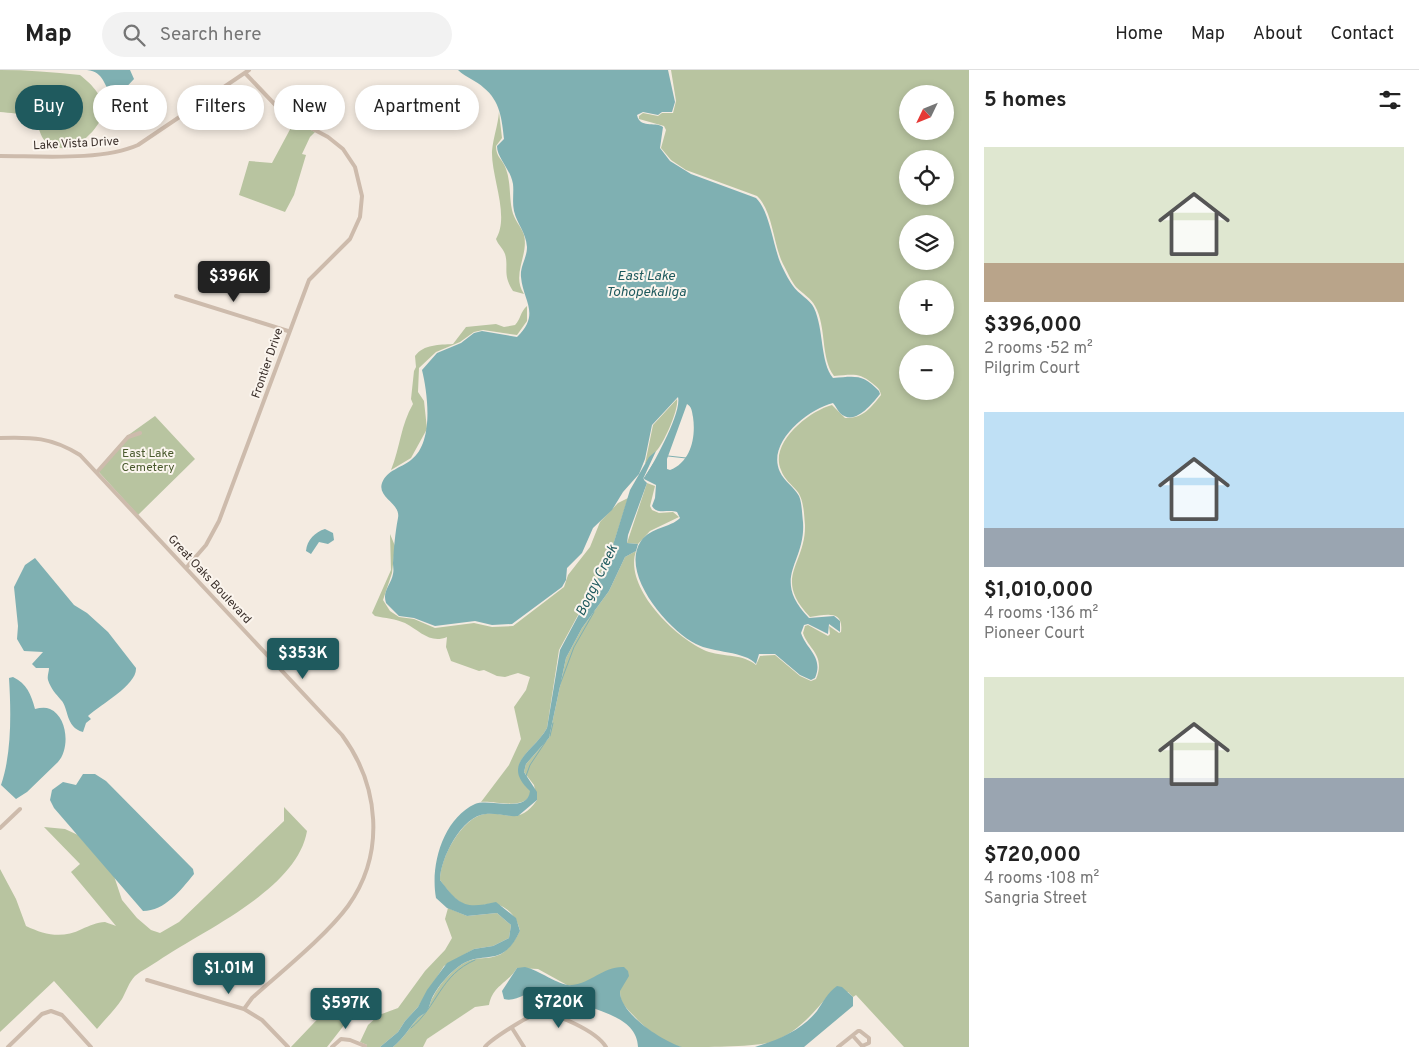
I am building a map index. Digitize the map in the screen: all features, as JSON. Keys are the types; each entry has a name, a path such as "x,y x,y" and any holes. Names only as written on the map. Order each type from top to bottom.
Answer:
{"street":[{"name":"Lake Vista Drive","path":"0,156 92,154 126,150 138,145 247,72"},
{"name":"Frontier Drive","path":"186,568 206,545 220,521 288,331 309,280 351,238 360,217 362,196 360,179 356,167 343,149 328,137 291,119 278,110 247,72"},
{"path":"176,296 288,331"},
{"path":"97,472 128,437 140,433"},
{"name":"Great Oaks Boulevard","path":"0,438 44,439 64,445 80,454 342,735 358,761 372,803 373,832 369,860 360,885 349,905 335,921 252,998 244,1009"},
{"path":"0,828 20,809"},
{"path":"147,980 244,1009 262,1020 288,1047"},
{"path":"8,1047 42,1014 53,1011 62,1016 91,1047"},
{"path":"486,1046 493,1038 533,1015 547,1014 591,1032 606,1047"},
{"path":"512,1028 524,1047"},
{"path":"838,1047 853,1036"},
{"path":"332,1047 341,1039 350,1040 365,1046"}],"green space":[{"path":"0,70 80,75 93,87 93,130 82,141 67,148 53,146 43,139 39,130 83,130 83,85 15,85 15,114 0,112"},
{"path":"671,70 969,70 969,1047 904,1047 856,995 853,997 848,992 827,997 796,1029 772,1042 741,1046 681,1047 668,1043 655,1035 634,1016 624,1005 620,991 567,985 538,969 517,968 497,989 489,1005 475,1007 427,1039 423,1047 393,1047 418,1018 427,1011 438,988 454,970 475,959 490,958 505,952 520,931 513,915 499,905 488,904 473,907 454,897 440,880 441,871 448,850 468,822 485,814 518,816 530,808 537,800 534,785 524,772 526,764 549,738 566,658 582,628 609,591 625,557 636,551 634,566 638,581 645,596 656,611 683,637 709,652 740,657 756,665 760,656 775,655 800,676 811,681 816,679 819,664 818,658 805,639 803,633 805,626 808,625 828,636 830,634 829,626 839,633 841,632 840,620 832,615 810,617 799,603 793,591 794,571 804,539 804,512 799,494 784,476 779,460 781,449 786,439 793,430 813,414 832,405 845,418 856,417 870,408 881,393 863,377 854,375 834,376 827,360 819,314 814,303 796,287 789,276 780,256 770,219 757,196 686,170 671,160 661,148 666,130 664,126 639,119 639,116 643,113 658,116 662,113 673,113 676,101"},
{"path":"499,112 502,138 496,146 496,150 508,174 513,214 524,235 525,242 519,280 524,294 513,291 508,280 505,254 496,239 500,230 501,208 492,161 492,151"},
{"path":"290,130 311,130 315,132 310,137 302,154 306,155 294,195 285,212 239,195 249,161 272,163"},
{"path":"527,306 527,321 517,335 483,330 474,332 460,342 436,352 419,368 418,392 424,401 427,429 411,458 391,470 406,420 413,404 411,399 416,367 415,356 427,347 453,344 466,327 496,324 504,327 515,325"},
{"path":"677,399 674,417 664,439 645,464 653,425"},
{"name":"East Lake Cemetery","path":"155,416 195,459 138,515 97,470 127,436"},
{"path":"647,483 655,486 650,506 652,510 659,513 673,512 679,517 650,531 638,544 627,543"},
{"path":"628,498 609,558 559,650 547,728 519,765 519,772 523,781 531,791 529,797 524,801 510,804 481,802 509,765 521,739 514,707 526,690 530,677 518,673 505,677 497,676 484,670 479,671 451,661 446,647 447,637 441,639 430,638 405,623 375,616 372,613 391,570 390,534 395,546 392,573 383,600 390,611 399,617 414,619 435,628 474,623 492,627 513,626 564,587 568,575 590,547 600,522 618,503"},
{"path":"284,807 307,831 300,852 286,872 246,906 135,976 122,999 97,1029 54,981 0,1032 0,869 16,899 26,926 47,934 61,935 102,922 116,926 71,872 80,864 44,827 65,829 78,835 114,876 122,900 137,918 151,930 160,933 179,922 284,821"},
{"path":"448,908 467,916 497,913 511,925 509,938 493,946 474,949 444,966 418,1007 398,1032 380,1047 366,1047 367,1045 360,1042 368,1025 379,1015 398,1008 425,971 445,950 452,938 445,919"},
{"path":"330,1006 340,1010 345,1024 327,1047 291,1047"}],"water":[{"path":"87,70 130,70 134,79 128,85 106,85 100,76 93,71"},
{"name":"East Lake Tohopekaliga","path":"458,70 668,70 675,102 672,112 662,112 658,115 643,112 637,115 639,119 644,123 663,127 660,148 670,161 691,174 756,198 764,211 777,255 786,274 795,289 814,308 826,363 833,378 859,377 879,391 880,394 857,416 845,417 833,403 812,412 792,429 784,439 779,450 777,461 780,472 799,496 803,522 803,537 792,570 792,592 798,604 809,618 834,616 840,621 840,632 829,624 828,634 808,624 804,625 801,633 803,639 816,659 817,671 815,678 811,680 800,675 775,654 759,654 756,664 737,654 696,644 685,637 660,614 641,584 636,569 636,554 641,541 655,530 671,524 680,518 677,512 654,509 652,506 656,485 644,479 660,451 676,414 678,397 652,425 645,459 639,474 623,492 612,510 593,528 582,553 567,568 566,580 562,587 512,624 492,625 475,621 435,626 414,618 399,616 386,603 385,595 393,573 398,513 381,488 387,475 411,460 423,442 426,431 427,405 422,370 437,353 461,343 474,333 482,331 517,337 524,329 529,314 521,277 527,247 514,211 513,184 499,155 497,146 504,139 499,111 494,99 481,85","holes":["687,404 689,405 694,425 693,440 683,461 670,470 667,469 667,459"]},
{"path":"656,451 643,479 647,483 628,535 627,543 638,544 636,551 625,557 609,591 582,628 566,658 549,738 526,764 524,772 537,792 537,800 518,816 486,814 477,816 461,830 454,840 448,850 441,871 440,880 458,900 470,905 496,902 516,918 520,931 506,951 499,955 467,962 458,967 438,988 427,1011 418,1018 400,1040 393,1047 380,1047 398,1032 418,1007 427,990 447,963 474,949 493,946 509,938 511,925 497,913 467,916 447,908 436,898 435,872 441,844 455,820 475,804 515,804 523,802 528,798 530,791 518,773 519,765 522,758 547,728 560,650 609,558 630,490 649,457"},
{"path":"325,529 333,533 334,540 328,544 319,542 311,554 306,551 312,537"},
{"path":"35,558 74,605 87,613 108,632 136,668 131,681 125,687 88,716 91,719 86,723 83,732 77,730 70,722 64,703 51,686 48,678 49,668 36,668 32,664 43,652 24,651 17,639 18,626 14,587 25,565"},
{"path":"13,677 28,690 35,709 46,708 56,713 64,726 65,734 64,749 58,762 27,792 16,799 1,785 5,773 9,746 9,678"},
{"path":"83,774 95,774 106,781 193,869 194,874 178,893 165,904 143,911 54,808 50,800 52,790 63,782 76,785"},
{"path":"525,967 567,985 572,985 579,984 610,969 624,967 628,971 629,976 620,991 626,1008 653,1032 682,1047 638,1047 633,1031 620,1020 553,991 540,990 513,999 504,999 502,991 517,968"},
{"path":"837,986 842,987 853,997 853,1006 804,1047 755,1047 781,1038 804,1024 817,1011 828,994"}],"waterway":[{"name":"Boggy Creek","path":"668,456 686,458"},
{"name":"Boggy Creek","path":"643,480 654,463"},
{"name":"Boggy Creek","path":"559,687 574,647 594,612"},
{"name":"Boggy Creek","path":"550,736 553,723"},
{"name":"Boggy Creek","path":"526,776 530,765 546,741"},
{"name":"Boggy Creek","path":"411,1028 427,1010 446,982 463,966 475,960"}]}
